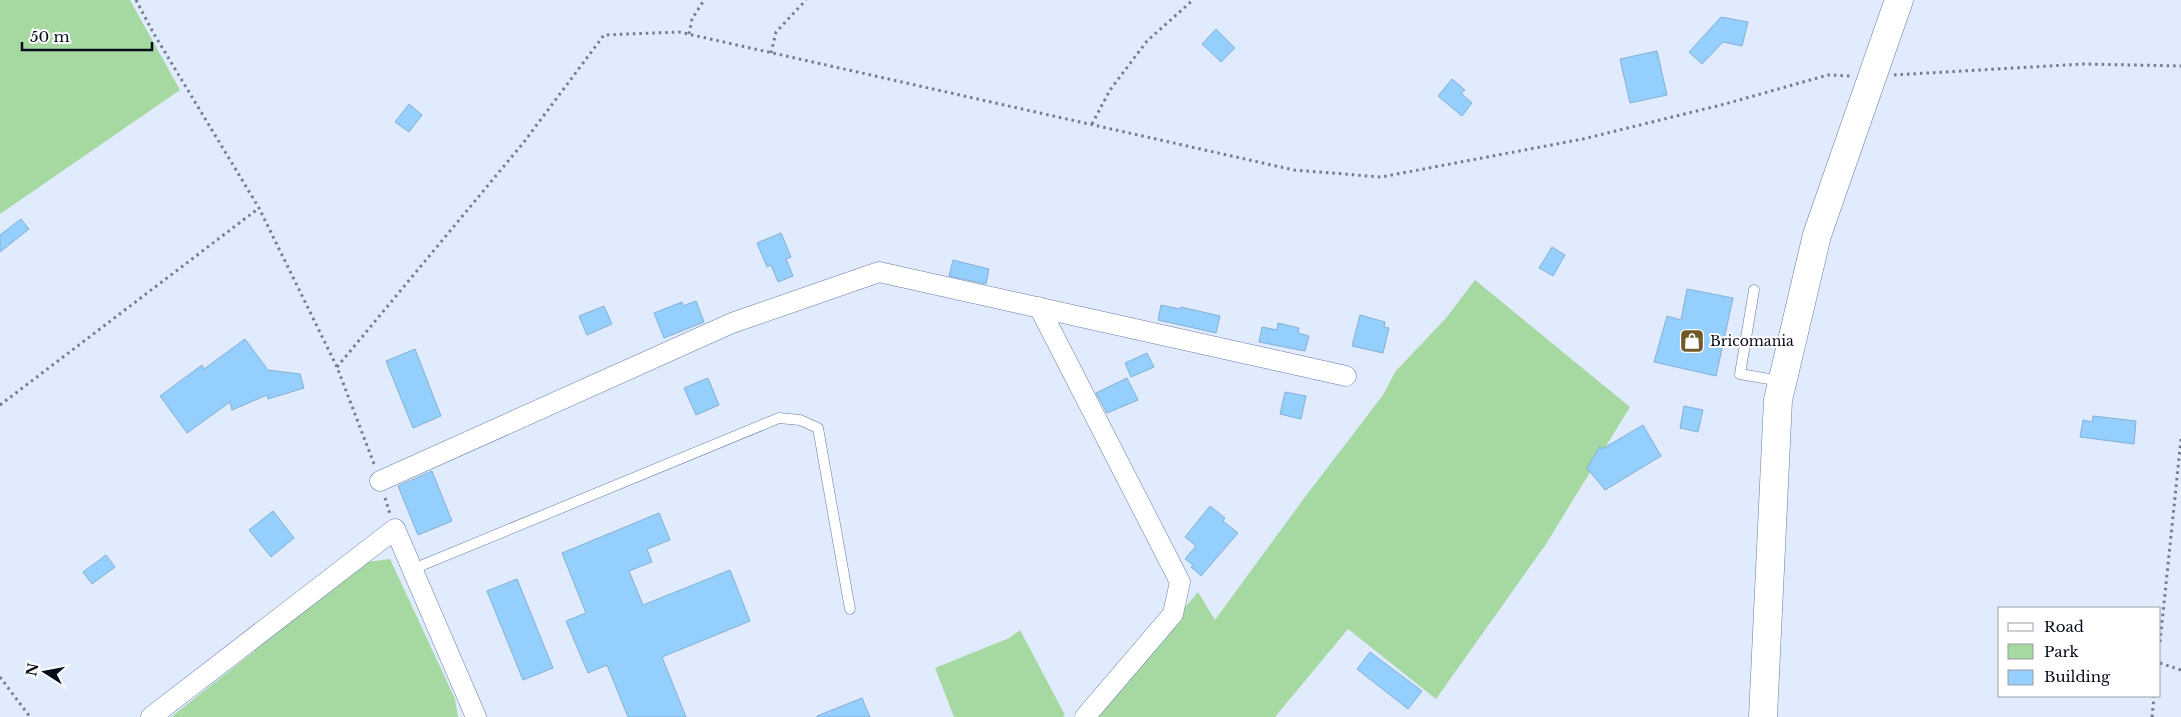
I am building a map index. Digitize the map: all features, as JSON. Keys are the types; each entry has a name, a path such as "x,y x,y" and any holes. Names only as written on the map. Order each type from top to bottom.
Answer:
{"main road":[{"path":"1762,717 1778,400 1817,235 1900,0"}],"street":[{"path":"380,481 732,323 879,272 1346,376"},
{"path":"1039,307 1180,582 1173,614 1085,717"},
{"path":"151,717 395,529 476,717"}],"lane":[{"path":"1754,290 1740,374 1782,381"},
{"path":"413,569 779,418 800,420 818,428 850,609"}],"path":[{"path":"136,0 154,34 259,208 337,367 380,481 395,529"},
{"path":"689,34 692,19 704,0"},
{"path":"771,53 776,32 806,0"},
{"path":"1092,124 1110,90 1147,40 1193,0"},
{"path":"337,367 524,142 604,35 679,32 1294,170 1381,177 1583,139 1725,104 1828,75 1872,76 2084,64 2181,66"},
{"path":"0,405 259,208"},
{"path":"2161,632 2181,439"},
{"path":"2161,663 2181,670"},
{"path":"0,677 30,717"},
{"path":"2152,717 2154,697"}],"green space":[{"path":"0,0 130,0 180,90 0,214"},
{"path":"1475,280 1630,407 1546,544 1436,699 1348,629 1275,717 1093,717 1198,592 1215,620 1383,395 1395,372 1446,318"},
{"path":"390,559 455,699 458,717 171,717 367,562"},
{"path":"1020,630 1065,715 1063,717 954,717 935,668 1009,638"}],"building":[{"path":"1721,17 1748,22 1742,46 1723,42 1702,64 1689,52"},
{"path":"1216,29 1235,48 1221,62 1202,44"},
{"path":"1657,51 1667,95 1630,103 1620,59"},
{"path":"1452,79 1465,90 1461,93 1472,103 1462,116 1438,96"},
{"path":"409,104 422,115 409,132 395,122"},
{"path":"21,219 29,229 0,252 0,235"},
{"path":"781,233 791,257 786,259 793,276 778,282 771,265 767,267 757,243"},
{"path":"1552,247 1565,255 1553,276 1539,268"},
{"path":"953,260 989,269 986,284 949,276"},
{"name":"Bricomania","path":"1687,289 1733,298 1716,376 1654,362 1667,316 1681,320"},
{"path":"696,301 704,322 664,338 654,313 682,302 683,306"},
{"path":"1161,305 1180,309 1181,307 1220,316 1216,333 1158,320"},
{"path":"604,306 612,324 587,335 579,316"},
{"path":"1360,315 1385,322 1384,327 1389,328 1383,353 1352,346"},
{"path":"1278,323 1299,328 1298,333 1309,336 1305,351 1259,342 1262,327 1277,330"},
{"path":"245,339 268,370 300,374 304,388 268,399 267,395 232,410 230,402 187,433 160,396 202,365 204,369"},
{"path":"415,349 441,416 413,428 386,361"},
{"path":"1147,353 1154,367 1131,377 1125,363"},
{"path":"708,378 719,405 696,415 684,388"},
{"path":"1127,378 1138,400 1107,413 1096,393"},
{"path":"1285,392 1306,396 1301,419 1280,414"},
{"path":"1684,406 1703,410 1698,432 1680,428"},
{"path":"2093,416 2136,421 2134,444 2080,437 2083,420 2092,422"},
{"path":"1643,425 1661,456 1605,490 1587,468 1600,446 1602,449"},
{"path":"432,471 452,521 418,535 398,486"},
{"path":"1210,506 1225,518 1223,521 1238,533 1201,576 1191,567 1193,565 1185,559 1196,546 1185,537"},
{"path":"273,511 294,538 271,557 249,530"},
{"path":"659,513 670,540 647,549 652,562 629,571 643,605 730,570 750,621 662,657 686,717 628,717 607,665 588,673 566,621 586,613 562,553"},
{"path":"106,555 115,567 92,584 83,572"},
{"path":"517,579 553,668 523,680 487,591"},
{"path":"1370,652 1422,691 1408,709 1357,669"},
{"path":"862,698 870,717 817,717 817,716"}],"place":[{"name":"Bricomania","path":"1692,341"}]}
